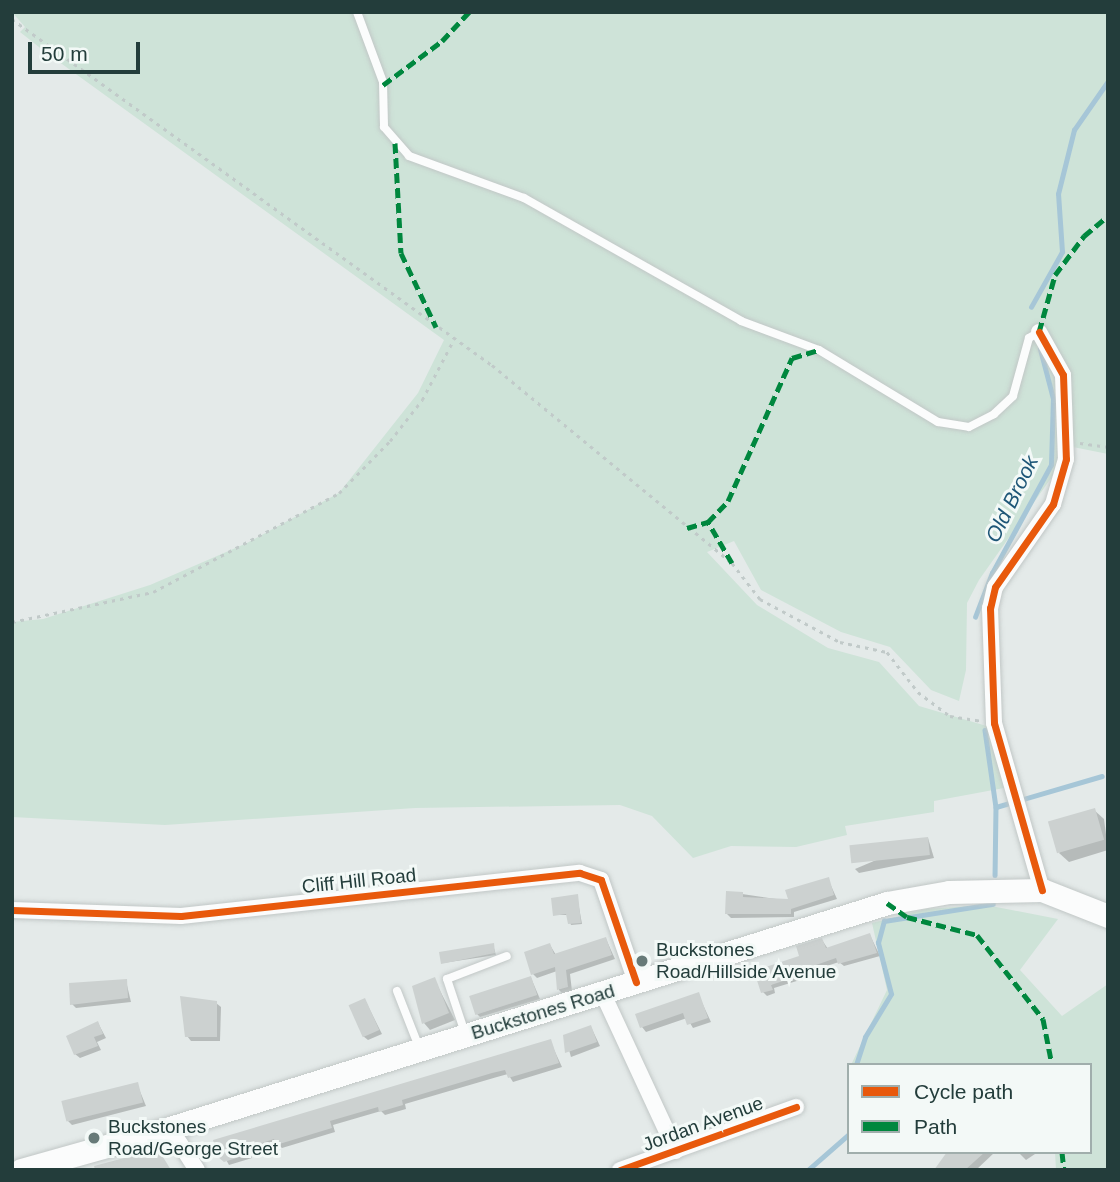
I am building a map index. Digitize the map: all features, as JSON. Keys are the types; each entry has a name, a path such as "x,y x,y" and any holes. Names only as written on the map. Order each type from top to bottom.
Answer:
{"main road":[{"name":"Buckstones Road","path":"21,1170 47,1166 604,994 856,910 949,892 1042,890 1108,916"}],"street":[{"path":"1039,332 1063,375 1066,459 1053,505 995,587 990,608 994,723 1011,791 1042,890"},
{"name":"Cliff Hill Road","path":"12,910 181,916 580,873 601,880 636,982"},
{"path":"604,994 676,1151"},
{"name":"Jordan Avenue","path":"620,1170 796,1107"},
{"path":"170,1128 197,1170"}],"lane":[{"path":"357,12 383,82 384,127 409,156 524,198 741,321 819,350 938,422 969,427 994,414 1013,396 1029,338 1039,332"},
{"path":"466,1036 447,979 507,957"},
{"path":"397,991 420,1050"}],"path":[{"path":"12,19 492,365 732,563 760,599 841,642 887,652 918,692 950,716 994,723"},
{"path":"12,622 153,592 339,493 422,400 454,340"},
{"path":"1080,443 1107,447"}],"green space":[{"path":"12,12 1108,12 1108,454 1073,447 979,580 967,603 966,670 959,701 931,690 890,647 841,632 761,590 734,541 707,552 757,605 828,648 879,662 919,706 990,727 1004,788 934,801 934,812 845,826 847,835 796,847 731,846 693,858 652,816 620,805 415,808 165,825 12,817 12,622 43,619 150,585 247,543 339,493 418,393 444,340 44,51 20,32 25,27"},
{"path":"986,905 1058,919 1020,970 1062,1016 1108,984 1108,1170 1056,1170 1055,1154 1092,1154 1092,1063 852,1063 887,990 872,923 926,909"}],"building":[{"path":"1095,808 1104,840 1057,853 1048,822"},
{"path":"928,837 930,855 851,863 849,845"},
{"path":"829,877 834,895 791,909 791,914 725,914 726,891 743,892 743,897 788,899 785,890"},
{"path":"578,894 581,923 568,924 566,914 553,916 551,898"},
{"path":"870,933 877,953 838,964 836,958 796,972 798,976 771,985 773,990 761,993 754,971 799,956 796,946 822,938 826,948"},
{"path":"606,937 612,955 566,970 568,987 557,990 555,967 531,975 524,952 550,943 554,954"},
{"path":"494,943 495,953 441,964 439,952"},
{"path":"531,976 537,995 475,1015 469,996"},
{"path":"435,977 449,1013 422,1024 412,986"},
{"path":"127,979 128,998 70,1005 69,983"},
{"path":"699,992 708,1018 687,1025 683,1013 640,1028 635,1014"},
{"path":"180,996 217,1001 217,1037 185,1037"},
{"path":"365,998 379,1030 363,1037 349,1005"},
{"path":"98,1021 103,1034 94,1037 98,1046 74,1055 66,1036"},
{"path":"591,1025 597,1042 565,1053 563,1035"},
{"path":"551,1039 559,1063 508,1078 505,1070 492,1073 402,1100 403,1105 379,1112 378,1107 330,1121 332,1128 276,1145 274,1139 247,1148 249,1154 224,1162 218,1157 213,1140"},
{"path":"138,1082 143,1102 66,1121 61,1101"},
{"path":"158,1149 171,1170 95,1170 94,1166"},
{"path":"946,1154 983,1154 965,1170 934,1170"}],"waterway":[{"name":"Old Brook","path":"1031,307 1062,252 1058,194 1074,130 1108,81"},
{"name":"Old Brook","path":"975,617 992,573 1051,465 1053,399 1040,349"},
{"name":"Old Brook","path":"985,730 996,807 995,875"},
{"path":"996,807 1102,776"},
{"name":"Old Brook","path":"857,1063 865,1037 891,994 878,943 884,921 993,904"},
{"name":"Old Brook","path":"808,1170 847,1136"}],"marked path":[{"path":"383,85 442,41 469,12"},
{"path":"395,143 401,253 436,327"},
{"path":"1039,332 1055,275 1084,236 1108,216"},
{"path":"732,563 708,522 728,501 792,358 819,350"},
{"path":"687,528 708,522"},
{"path":"887,903 907,917 977,935 1043,1019 1052,1063"},
{"path":"1062,1154 1064,1170"}],"cycle path":[{"path":"1039,332 1063,375 1066,459 1053,504 995,587 990,608 994,723 1042,890"},
{"path":"12,910 181,916 580,873 601,880 636,982"},
{"path":"620,1170 796,1107"}],"place":[{"name":"Buckstones Road/Hillside Avenue","path":"642,961"},
{"name":"Buckstones Road/George Street","path":"94,1138"}]}
